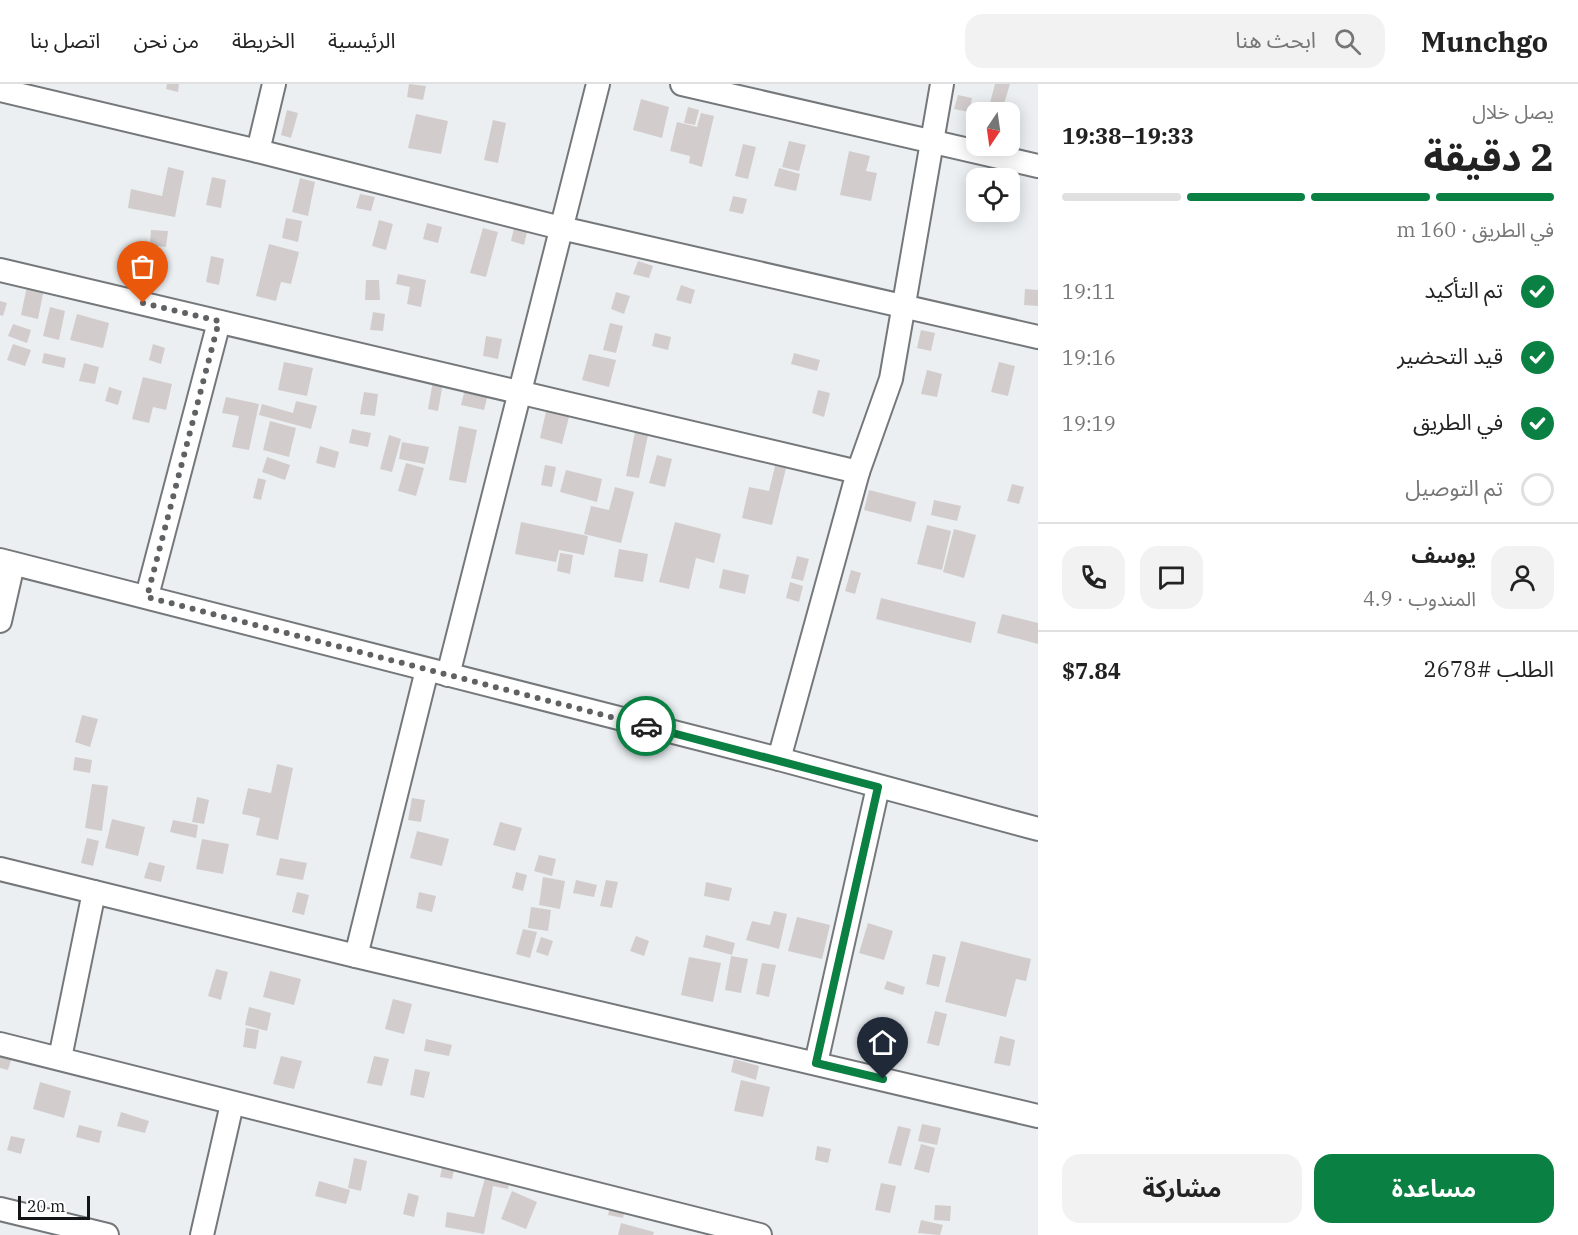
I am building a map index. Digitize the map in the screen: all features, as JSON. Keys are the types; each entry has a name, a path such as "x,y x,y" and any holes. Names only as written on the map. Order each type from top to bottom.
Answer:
{"street":[{"path":"258,151 274,84"},
{"path":"356,956 519,393 598,84"},
{"path":"682,84 1038,166"},
{"path":"779,759 858,472 891,379 942,84"},
{"path":"0,90 258,151 561,228 1038,337"},
{"path":"0,270 858,472"},
{"path":"147,597 219,321"},
{"path":"0,621 7,562 779,759 1038,829"},
{"path":"816,1063 878,787"},
{"path":"0,869 356,956 1038,1116"},
{"path":"60,1058 94,892"},
{"path":"0,1044 760,1235"},
{"path":"202,1235 232,1104"},
{"path":"0,1209 108,1235"}],"building":[{"path":"167,84 179,84 178,92 166,89"},
{"path":"409,84 426,86 423,100 407,97"},
{"path":"995,84 1010,84 1005,102 990,102"},
{"path":"958,95 972,98 971,102 966,102 966,111 954,109"},
{"path":"641,99 669,107 662,138 633,130"},
{"path":"688,107 699,110 695,125 684,123"},
{"path":"287,110 298,113 291,138 281,135"},
{"path":"701,113 714,116 702,167 689,163 690,156 670,151 677,122 697,127"},
{"path":"416,114 448,121 441,154 408,148"},
{"path":"493,120 506,123 498,163 484,160"},
{"path":"789,141 806,145 799,171 782,167"},
{"path":"743,144 756,147 748,179 735,176"},
{"path":"849,151 870,156 866,171 877,173 871,201 840,195"},
{"path":"168,167 184,171 175,217 128,208 131,189 162,196"},
{"path":"779,168 800,174 796,191 774,186"},
{"path":"212,177 226,180 221,208 206,205"},
{"path":"300,178 315,182 308,216 292,212"},
{"path":"360,194 375,197 371,211 356,208"},
{"path":"733,196 747,199 743,214 729,211"},
{"path":"286,218 302,221 298,242 282,238"},
{"path":"379,220 393,224 386,250 372,246"},
{"path":"427,223 442,227 438,243 423,239"},
{"path":"483,228 498,232 486,277 470,273"},
{"path":"514,228 527,232 524,245 511,241"},
{"path":"151,230 168,231 166,247 150,245"},
{"path":"269,244 299,252 291,284 281,282 276,301 256,296"},
{"path":"211,256 224,259 219,285 206,282"},
{"path":"638,261 653,266 649,278 633,274"},
{"path":"398,274 426,280 421,307 407,304 410,287 396,284"},
{"path":"366,280 379,280 380,300 365,300"},
{"path":"681,285 695,290 691,304 676,300"},
{"path":"27,286 44,289 38,319 21,315"},
{"path":"1025,289 1038,290 1038,306 1024,305"},
{"path":"616,292 630,296 624,314 611,309"},
{"path":"0,301 7,303 3,316 0,315"},
{"path":"50,307 65,311 59,340 43,336"},
{"path":"373,312 385,314 383,331 370,330"},
{"path":"77,314 109,323 103,348 70,340"},
{"path":"610,323 623,326 616,353 603,350"},
{"path":"13,324 31,330 27,343 8,336"},
{"path":"921,330 935,333 931,351 917,348"},
{"path":"655,333 671,337 668,350 652,346"},
{"path":"486,336 502,339 498,359 483,356"},
{"path":"13,344 31,350 25,366 7,360"},
{"path":"153,344 165,348 161,364 149,360"},
{"path":"44,353 66,358 64,368 42,363"},
{"path":"794,353 820,360 817,371 791,364"},
{"path":"589,354 616,360 609,387 582,380"},
{"path":"284,362 313,368 307,396 278,390"},
{"path":"999,362 1015,366 1008,396 991,392"},
{"path":"84,363 99,367 95,384 79,381"},
{"path":"927,370 942,374 937,397 921,394"},
{"path":"143,377 172,384 166,410 153,407 149,423 132,419"},
{"path":"433,381 443,383 438,411 428,409"},
{"path":"109,387 122,391 118,405 105,401"},
{"path":"465,389 488,394 484,410 461,405"},
{"path":"818,390 830,393 824,417 812,413"},
{"path":"364,392 378,394 375,416 360,414"},
{"path":"226,397 259,404 249,450 232,447 239,416 222,413"},
{"path":"296,401 317,406 311,429 259,415 262,404 293,413"},
{"path":"547,407 570,413 562,444 540,438"},
{"path":"270,421 296,428 289,457 263,450"},
{"path":"459,426 477,430 466,483 449,480"},
{"path":"352,429 371,433 368,447 349,443"},
{"path":"635,432 648,435 639,478 626,476"},
{"path":"389,435 401,439 392,472 380,469"},
{"path":"402,442 429,447 425,464 399,459"},
{"path":"320,446 339,452 335,468 316,463"},
{"path":"657,455 672,459 665,487 649,483"},
{"path":"267,457 290,465 285,480 262,472"},
{"path":"406,463 424,468 416,496 398,491"},
{"path":"545,465 556,467 552,487 541,485"},
{"path":"775,466 786,468 772,525 742,518 749,487 769,491"},
{"path":"566,470 602,479 597,502 560,492"},
{"path":"258,478 266,480 261,500 253,498"},
{"path":"1012,484 1024,487 1019,504 1007,501"},
{"path":"615,487 634,492 621,543 584,534 591,506 609,510"},
{"path":"869,490 916,502 911,522 864,510"},
{"path":"934,500 961,506 957,521 931,515"},
{"path":"521,522 588,536 584,555 559,550 556,562 515,554"},
{"path":"675,522 721,534 714,563 696,558 689,589 659,582"},
{"path":"927,525 951,531 942,570 917,564"},
{"path":"954,529 976,535 964,578 943,572"},
{"path":"619,549 648,554 643,582 614,577"},
{"path":"560,553 573,555 570,574 557,571"},
{"path":"797,556 809,559 803,581 791,578"},
{"path":"723,569 749,575 745,594 719,588"},
{"path":"851,570 861,573 855,594 845,591"},
{"path":"790,582 803,586 799,602 786,598"},
{"path":"881,598 976,622 971,643 876,619"},
{"path":"1002,614 1038,623 1038,644 997,633"},
{"path":"82,715 98,719 90,747 75,742"},
{"path":"75,757 92,760 90,773 73,770"},
{"path":"277,764 293,768 278,840 256,835 260,818 242,814 248,788 271,793"},
{"path":"92,784 108,786 102,831 85,828"},
{"path":"197,797 209,800 204,824 192,822"},
{"path":"412,798 425,800 421,822 408,820"},
{"path":"112,819 145,827 138,856 105,848"},
{"path":"173,820 198,825 196,838 170,832"},
{"path":"500,822 522,828 515,851 493,845"},
{"path":"417,831 449,839 442,866 410,858"},
{"path":"87,838 99,841 93,866 81,863"},
{"path":"202,839 229,844 223,874 196,869"},
{"path":"539,855 556,859 552,876 534,871"},
{"path":"280,858 307,863 303,880 276,875"},
{"path":"149,862 165,866 161,882 144,878"},
{"path":"516,872 527,875 523,891 512,888"},
{"path":"543,877 565,881 560,909 539,905"},
{"path":"576,880 597,885 594,897 573,893"},
{"path":"606,880 618,882 612,908 600,906"},
{"path":"706,882 732,888 729,901 704,896"},
{"path":"297,892 309,895 304,915 292,912"},
{"path":"419,892 436,896 432,912 416,908"},
{"path":"531,907 551,910 548,931 528,928"},
{"path":"774,911 787,914 779,949 746,940 752,921 770,925"},
{"path":"797,917 830,925 822,959 788,951"},
{"path":"868,923 893,931 884,960 859,953"},
{"path":"523,929 537,932 530,958 516,954"},
{"path":"706,935 735,943 732,955 703,947"},
{"path":"636,936 649,941 644,956 630,951"},
{"path":"541,937 553,941 548,956 536,952"},
{"path":"961,941 1031,959 1026,981 1016,979 1006,1017 945,1002"},
{"path":"933,954 946,957 939,987 926,984"},
{"path":"731,956 748,959 741,993 725,990"},
{"path":"689,957 721,963 713,1002 681,995"},
{"path":"762,963 776,965 769,997 756,994"},
{"path":"216,969 228,972 221,1000 208,996"},
{"path":"270,971 301,979 294,1005 263,997"},
{"path":"887,981 905,987 903,995 884,989"},
{"path":"393,999 412,1004 404,1034 385,1029"},
{"path":"249,1007 271,1013 267,1031 245,1025"},
{"path":"935,1011 947,1014 939,1046 927,1043"},
{"path":"246,1028 259,1030 256,1049 243,1047"},
{"path":"1000,1036 1015,1040 1010,1066 994,1063"},
{"path":"426,1039 452,1045 449,1056 424,1051"},
{"path":"0,1054 12,1057 8,1070 0,1068"},
{"path":"281,1056 302,1061 294,1089 273,1084"},
{"path":"374,1056 389,1059 382,1086 367,1083"},
{"path":"734,1059 759,1066 756,1080 731,1072"},
{"path":"415,1069 430,1072 424,1098 410,1095"},
{"path":"741,1080 770,1087 763,1117 734,1111"},
{"path":"40,1082 71,1091 64,1118 33,1109"},
{"path":"121,1112 149,1121 145,1133 117,1126"},
{"path":"922,1124 941,1128 937,1145 918,1141"},
{"path":"79,1125 102,1131 99,1143 76,1137"},
{"path":"898,1126 911,1129 901,1166 888,1163"},
{"path":"11,1136 25,1139 21,1154 7,1150"},
{"path":"921,1144 935,1148 929,1173 914,1169"},
{"path":"817,1146 831,1149 828,1163 815,1160"},
{"path":"354,1158 367,1161 361,1191 348,1188"},
{"path":"444,1159 456,1161 452,1179 440,1177"},
{"path":"487,1171 510,1176 508,1189 493,1186 484,1234 445,1227 447,1212 474,1217"},
{"path":"319,1181 350,1190 346,1204 315,1196"},
{"path":"881,1183 896,1186 890,1213 875,1210"},
{"path":"615,1187 629,1191 623,1218 608,1215"},
{"path":"512,1191 537,1202 526,1229 501,1219"},
{"path":"408,1193 419,1196 414,1217 403,1214"},
{"path":"935,1205 951,1206 950,1221 934,1220"},
{"path":"921,1220 943,1225 940,1235 918,1233"},
{"path":"621,1223 654,1232 653,1235 618,1235"}],"way so far":[{"path":"143,303 219,321 147,597 646,726"}],"route":[{"path":"646,726 779,759 878,787 816,1063 883,1079"}]}
